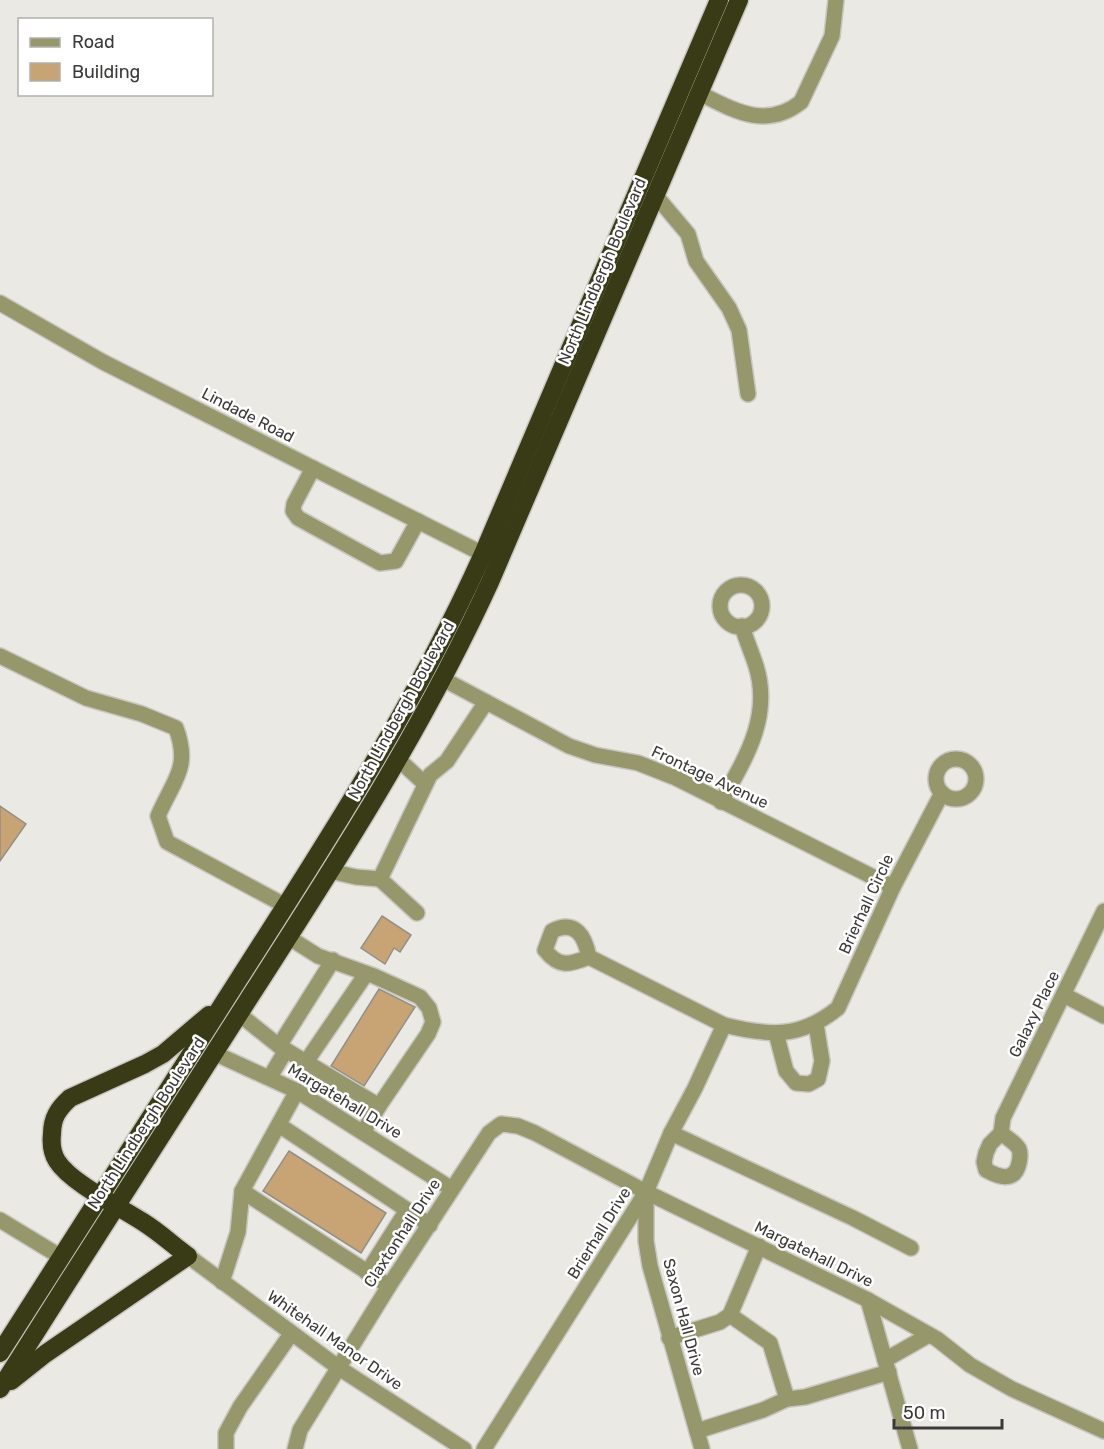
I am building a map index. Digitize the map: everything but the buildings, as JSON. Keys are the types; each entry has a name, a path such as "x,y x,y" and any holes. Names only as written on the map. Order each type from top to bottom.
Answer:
{"highway":[{"name":"North Lindbergh Boulevard","path":"0,1353 286,906 413,696 483,554 719,0"},
{"name":"North Lindbergh Boulevard","path":"0,1389 330,871 399,760 443,679 490,582 739,0"},
{"path":"0,1389 45,1354 188,1256 150,1226 64,1169 56,1159 52,1148 52,1125 61,1106 70,1098 119,1077 163,1054 222,1005"}],"street":[{"path":"699,93 734,110 759,118 794,108 801,102 832,36 836,0"},
{"path":"656,196 688,234 696,261 729,308 739,330 748,394"},
{"name":"Lindade Road","path":"0,303 103,362 483,554"},
{"path":"313,468 294,504 293,512 298,518 380,563 396,561 418,521"},
{"path":"721,802 752,746 760,713 758,676 742,626"},
{"path":"0,656 86,698 142,714 176,728 182,745 182,768 158,816 167,842 286,906"},
{"name":"Frontage Avenue","path":"443,679 569,747 595,755 639,763 676,778 893,887"},
{"path":"380,879 425,783 430,775 447,761 486,702"},
{"path":"399,760 425,783"},
{"name":"Brierhall Circle","path":"589,957 724,1025 748,1031 776,1033 792,1032 816,1024 838,1008 893,887 942,793"},
{"path":"330,871 356,877 380,879 417,913"},
{"name":"Galaxy Place","path":"1001,1133 1003,1118 1104,911"},
{"path":"288,937 318,956 333,960 420,997 429,1008 433,1022 428,1034 363,1132"},
{"path":"270,1077 283,1048 333,960"},
{"path":"306,1062 366,974"},
{"path":"1064,995 1104,1016"},
{"path":"239,1014 283,1048 379,1106"},
{"path":"776,1033 786,1071 796,1083 809,1084 818,1079 822,1061 816,1024"},
{"name":"Brierhall Drive","path":"484,1449 646,1192 671,1133 724,1025"},
{"name":"Margatehall Drive","path":"214,1053 297,1091 452,1189"},
{"path":"222,1282 238,1232 242,1191 297,1091"},
{"name":"Margatehall Drive","path":"501,1124 518,1126 535,1133 646,1192 868,1300 929,1335 970,1365 1012,1389 1104,1431"},
{"name":"Claxtonhall Drive","path":"295,1449 300,1430 389,1286 489,1133 501,1124"},
{"path":"279,1125 430,1225"},
{"path":"671,1133 853,1218 911,1248"},
{"path":"242,1191 389,1286"},
{"name":"Saxon Hall Drive","path":"646,1192 646,1241 650,1266 702,1449"},
{"path":"367,1273 407,1210"},
{"path":"0,1220 61,1257"},
{"path":"669,1338 720,1322 730,1315 759,1246"},
{"name":"Whitehall Manor Drive","path":"188,1256 339,1368 464,1449"},
{"path":"868,1300 910,1449"},
{"path":"730,1315 770,1343 787,1400"},
{"path":"226,1449 226,1433 240,1407 291,1334"},
{"path":"697,1431 787,1400 805,1397 887,1366 929,1335"}]}
